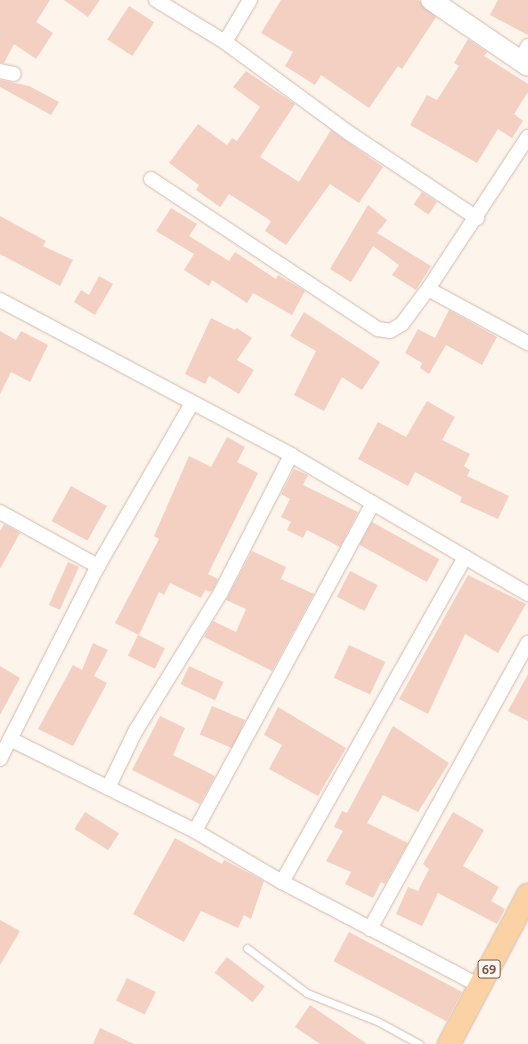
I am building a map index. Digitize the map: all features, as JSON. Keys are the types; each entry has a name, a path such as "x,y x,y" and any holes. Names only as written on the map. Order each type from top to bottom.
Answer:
{"main road":[{"name":"69","path":"449,1044 528,895"}],"street":[{"path":"156,0 225,42 349,133 477,218"},
{"path":"225,42 250,0"},
{"path":"431,0 525,58"},
{"path":"0,71 14,74"},
{"path":"151,180 378,329 390,331 402,324 428,289 477,218 528,137"},
{"path":"428,289 528,343"},
{"path":"0,300 291,456 528,594"},
{"path":"0,759 98,566 192,403"},
{"path":"108,788 135,732 221,592 291,456"},
{"path":"195,831 373,503"},
{"path":"0,512 98,566"},
{"path":"282,882 465,557"},
{"path":"370,929 528,643"},
{"path":"10,739 195,831 282,882 480,986"}],"lane":[{"path":"247,948 307,993 379,1022 420,1044"}],"building":[{"path":"0,0 50,0 36,22 53,33 36,59 14,44 4,63 0,63"},
{"path":"64,0 100,0 88,17"},
{"path":"281,0 419,0 436,17 402,69 398,66 369,108 321,75 315,85 285,66 293,52 261,33"},
{"path":"498,0 528,0 528,35 490,15"},
{"path":"129,6 154,22 132,56 107,40"},
{"path":"468,39 487,52 484,56 528,84 528,92 514,114 523,121 512,138 498,129 477,163 410,125 427,95 437,100 459,66 454,63"},
{"path":"246,71 295,104 260,157 299,182 331,130 383,167 359,203 330,184 286,245 265,231 271,221 229,194 220,207 196,190 199,185 169,163 198,124 227,145 232,138 237,141 260,107 233,87"},
{"path":"0,80 29,86 59,102 51,115 0,87"},
{"path":"422,192 437,202 429,215 414,204"},
{"path":"368,205 387,220 377,233 431,266 416,290 392,275 399,265 373,246 351,282 330,269"},
{"path":"171,208 197,224 189,236 229,261 235,252 276,279 278,275 305,291 292,315 253,293 247,303 212,280 209,286 184,270 194,254 156,231"},
{"path":"0,216 46,241 43,246 73,260 60,286 0,254"},
{"path":"99,276 113,284 95,315 74,302 81,290 89,295"},
{"path":"449,310 497,337 482,365 446,345 429,374 420,368 422,363 405,353 418,329 435,338"},
{"path":"304,312 380,362 362,390 342,377 324,411 294,395 316,351 290,336"},
{"path":"211,318 235,330 237,328 252,338 237,360 254,370 239,394 209,376 205,384 185,374"},
{"path":"0,331 16,340 21,331 48,345 30,382 11,372 0,394"},
{"path":"427,401 455,417 442,440 470,454 464,466 470,470 467,476 509,496 498,519 460,502 462,497 415,472 408,486 358,459 378,422 406,437"},
{"path":"227,437 245,447 237,462 258,473 208,574 218,579 214,588 211,592 205,590 201,598 170,583 164,595 159,592 139,635 115,623 159,539 154,536 189,456 211,467"},
{"path":"294,469 308,475 303,485 358,512 340,547 307,530 303,538 287,530 291,522 281,517 290,499 281,494"},
{"path":"71,486 107,506 87,541 52,521"},
{"path":"372,522 439,559 427,582 359,545"},
{"path":"4,524 20,533 0,569 0,531"},
{"path":"252,551 286,567 281,579 314,594 272,671 204,637 213,621 236,632 246,609 226,600"},
{"path":"68,562 79,567 60,610 49,605"},
{"path":"350,571 378,585 364,611 337,597"},
{"path":"468,575 526,604 498,653 465,634 428,714 399,699"},
{"path":"138,635 165,648 155,669 128,656"},
{"path":"93,643 108,650 94,676 107,683 73,746 38,729 73,665 82,670"},
{"path":"349,645 385,662 370,695 334,678"},
{"path":"0,666 20,678 0,715"},
{"path":"189,666 223,682 215,700 181,684"},
{"path":"528,674 528,721 508,711"},
{"path":"212,706 245,720 233,749 200,735"},
{"path":"278,707 346,748 318,796 269,769 282,745 264,735"},
{"path":"160,716 185,728 173,755 215,776 200,804 132,770"},
{"path":"393,726 449,763 418,812 383,795 367,823 408,843 385,884 381,882 373,898 345,884 351,872 326,861 343,831 334,827 342,811 347,813"},
{"path":"85,812 119,833 108,850 74,829"},
{"path":"453,812 484,830 463,866 499,887 491,901 505,909 497,924 438,893 422,926 396,914 408,887 418,891 429,869 423,864"},
{"path":"175,838 222,864 224,860 264,881 251,919 244,915 238,928 201,911 184,942 133,914"},
{"path":"0,920 20,931 0,965"},
{"path":"349,932 462,992 447,1021 334,961"},
{"path":"227,957 265,987 253,1002 215,973"},
{"path":"127,978 156,992 145,1014 116,1000"},
{"path":"310,1005 367,1044 320,1044 295,1027"},
{"path":"100,1028 134,1044 93,1044"}]}
